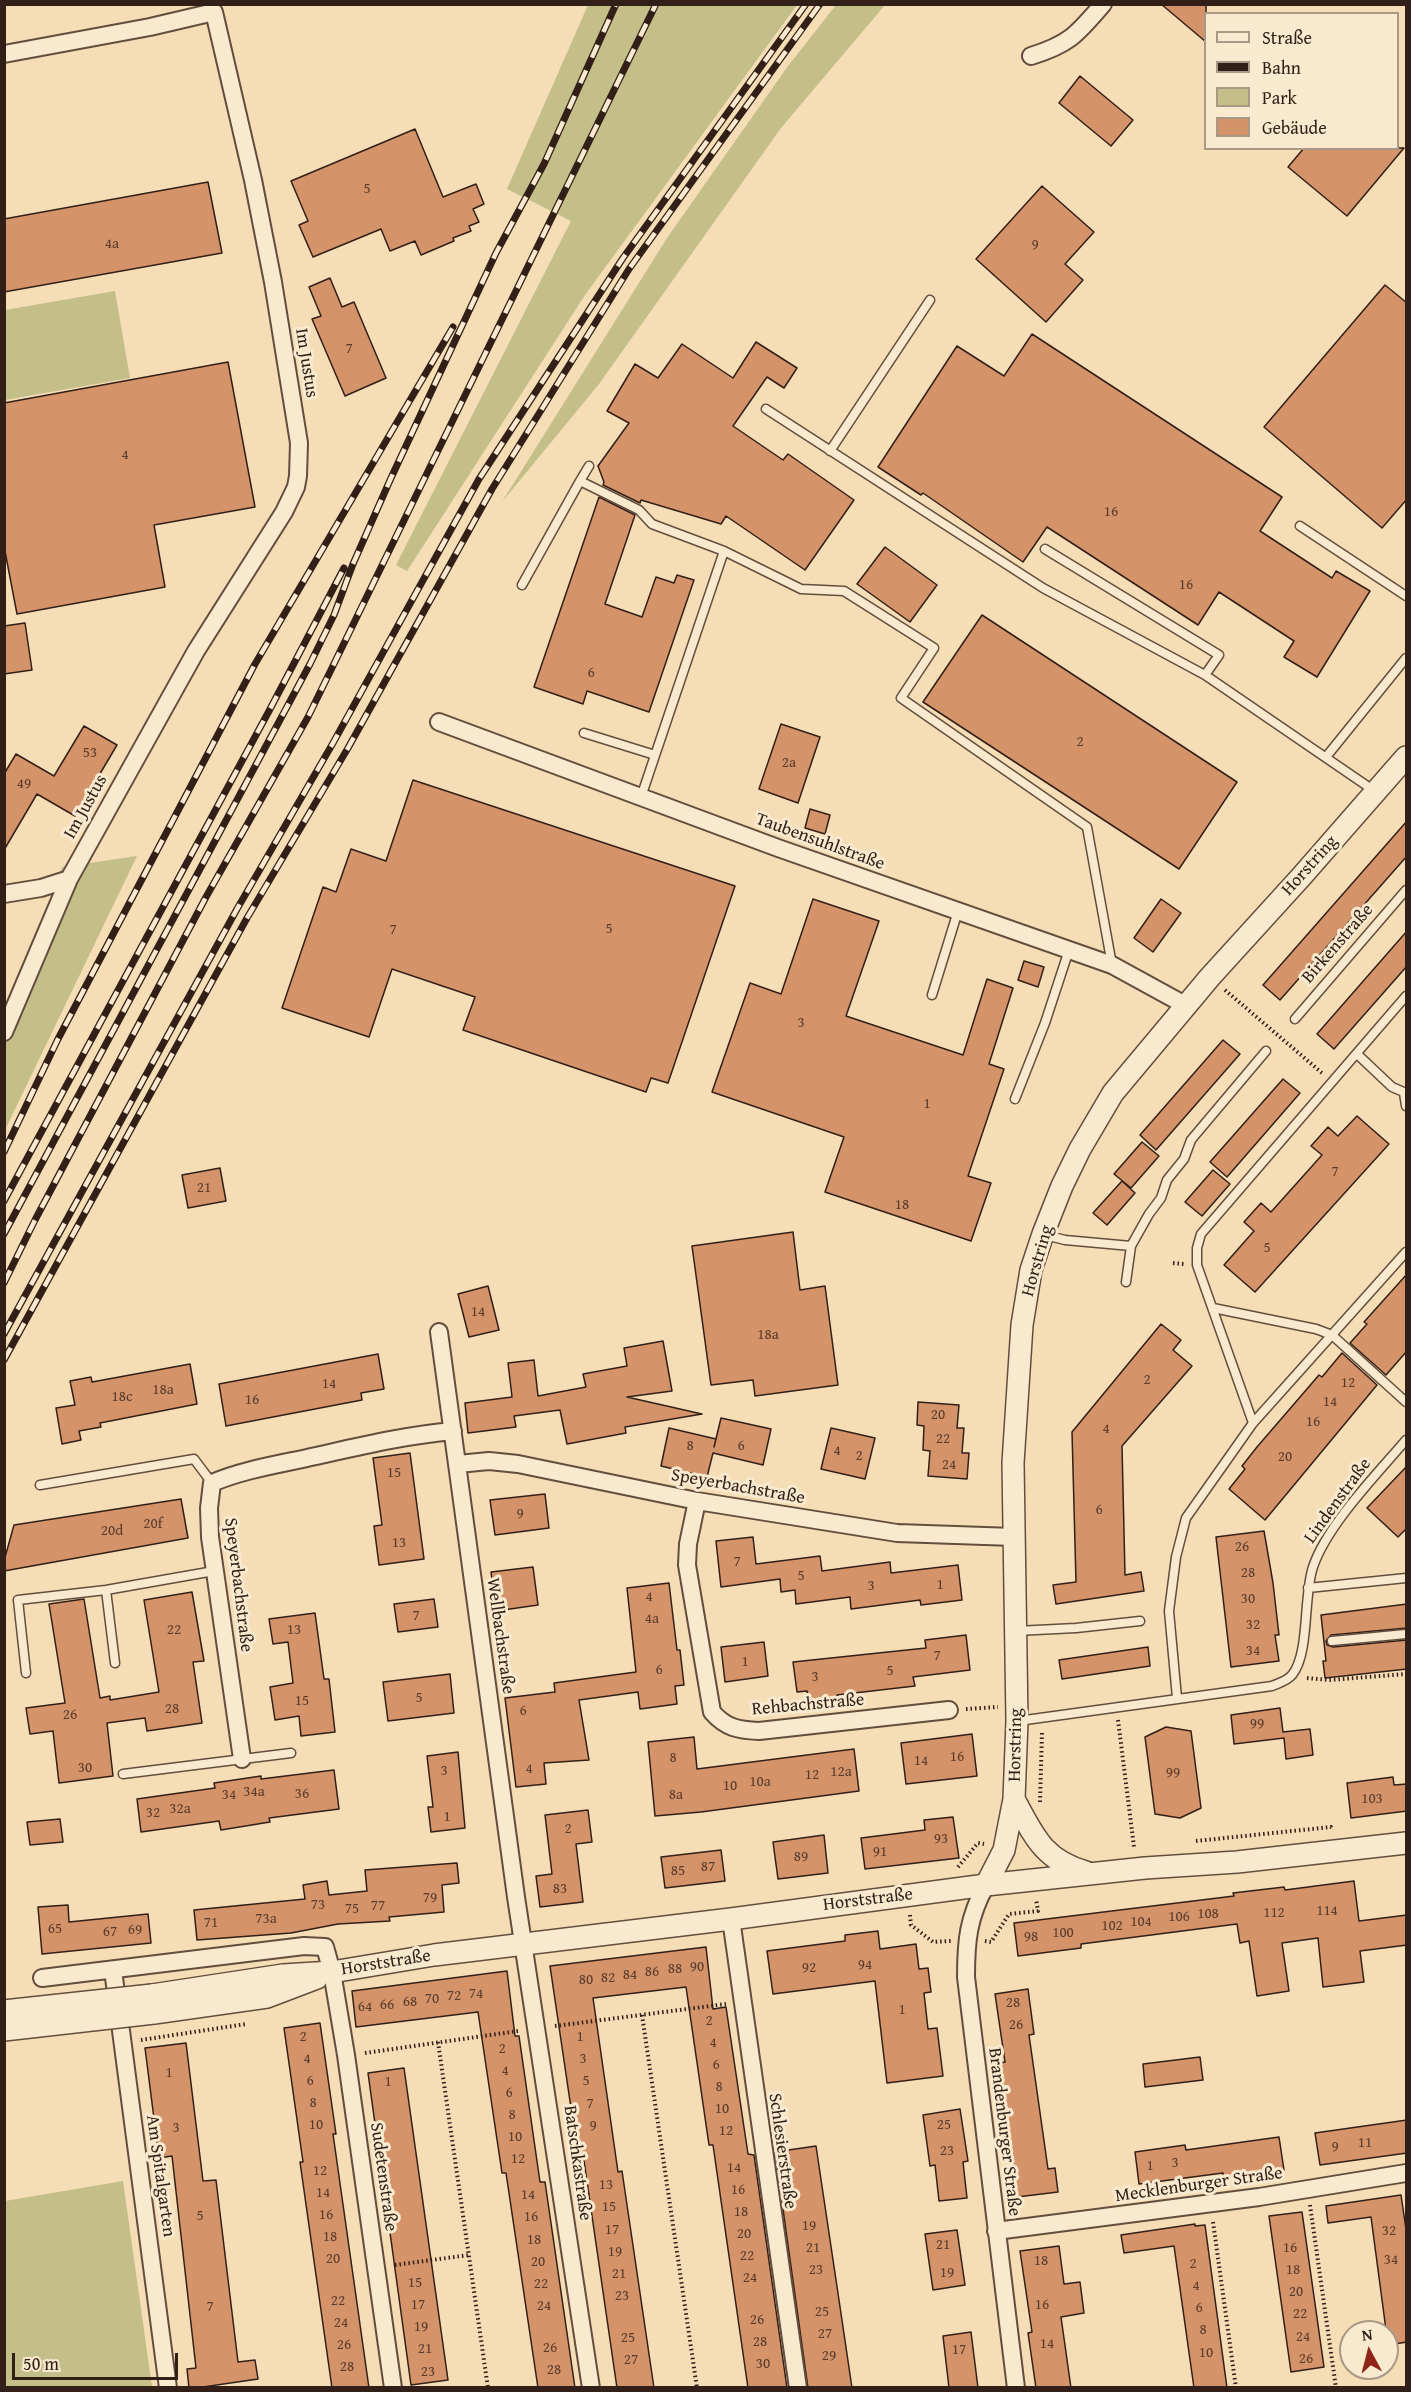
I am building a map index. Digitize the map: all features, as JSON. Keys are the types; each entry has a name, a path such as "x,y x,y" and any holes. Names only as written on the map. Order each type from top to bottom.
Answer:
{"street":[{"path":"1031,56 1050,50 1074,38 1103,4"},
{"name":"Im Justus","path":"4,54 150,27 214,8 254,180 299,443 296,487 284,512 196,651 69,879 4,1032"},
{"name":"Taubensuhlstraße","path":"439,722 641,797 1112,965 1185,1005"},
{"name":"Horstring","path":"986,1885 1004,1850 1014,1799 1016,1714 1013,1463 1019,1354 1031,1270 1043,1234 1062,1186 1099,1113 1113,1093 1185,1005 1407,757"},
{"path":"4,894 41,888 69,879"},
{"name":"Wellbachstraße","path":"439,1332 524,1944"},
{"path":"212,1483 235,1473 416,1435 453,1431"},
{"name":"Speyerbachstraße","path":"458,1464 489,1461 518,1464 697,1501 897,1533 1014,1537"},
{"name":"Speyerbachstraße","path":"212,1483 208,1508 214,1571 242,1759"},
{"name":"Rehbachstraße","path":"697,1501 688,1544 687,1565 712,1712 721,1722 735,1730 759,1731 949,1710"},
{"path":"1014,1799 1037,1842 1050,1856 1067,1866 1090,1874"},
{"name":"Horststraße","path":"4,2011 267,1997 332,1972 434,1955 986,1885 1237,1862 1407,1843"},
{"name":"Brandenburger Straße","path":"986,1885 971,1918 965,1960 968,2005 1016,2388"},
{"name":"Schlesierstraße","path":"731,1919 760,2135 798,2388"},
{"name":"Batschkastraße","path":"524,1944 591,2388"},
{"name":"Horststraße","path":"42,1978 304,1946 325,1947 332,1972"},
{"name":"Am Spitalgarten","path":"113,1970 168,2388"},
{"name":"Sudetenstraße","path":"332,1972 348,2067 393,2388"},
{"name":"Horststraße","path":"4,2030 153,2004"},
{"name":"Mecklenburger Straße","path":"996,2231 1210,2204 1407,2173"}],"lane":[{"path":"830,451 930,300"},
{"path":"766,409 1043,588 1205,675 1376,792"},
{"path":"522,585 589,466"},
{"path":"580,481 639,510 652,524 724,551 801,589 844,591 934,648 901,698 1087,826 1112,965"},
{"path":"1300,526 1407,596"},
{"path":"1045,549 1219,655 1205,675"},
{"path":"641,797 724,551"},
{"path":"1326,757 1407,658"},
{"path":"584,734 655,755"},
{"name":"Birkenstraße","path":"1295,1019 1407,890"},
{"path":"932,994 958,911"},
{"path":"1015,1099 1045,1023 1069,950"},
{"path":"1253,1422 1197,1265 1197,1248 1201,1234 1407,996"},
{"path":"1126,1282 1131,1246 1161,1198 1167,1180 1184,1159 1191,1140 1266,1051"},
{"path":"1356,1054 1392,1087 1406,1093 1407,1107"},
{"path":"1043,1234 1065,1240 1131,1246"},
{"path":"1178,1698 1169,1611 1176,1557 1186,1518 1253,1422 1407,1252"},
{"path":"1213,1308 1316,1329 1332,1335 1407,1402"},
{"name":"Lindenstraße","path":"1291,1676 1302,1651 1308,1588 1313,1566 1325,1540 1407,1440"},
{"path":"40,1485 194,1459 212,1483"},
{"path":"26,1673 18,1600 106,1590 214,1571"},
{"path":"1308,1588 1407,1578"},
{"path":"106,1590 115,1663"},
{"path":"1015,1631 1076,1628 1140,1621"},
{"path":"1332,1641 1407,1634"},
{"path":"1016,1714 1041,1718 1272,1686 1291,1676"},
{"path":"123,1774 291,1752"}],"path":[{"path":"1210,977 1332,1081"},
{"path":"1291,1676 1329,1680 1407,1674"},
{"path":"949,1710 1016,1714"},
{"path":"1040,1812 1041,1718"},
{"path":"1120,1733 1134,1847 1124,1848"},
{"path":"1192,1841 1331,1827 1349,1849"},
{"path":"642,2015 697,2388"},
{"path":"438,2042 488,2388"},
{"path":"1308,2190 1336,2388"},
{"path":"1210,2204 1236,2388"},
{"path":"376,2267 469,2255"}],"green space":[{"path":"588,5 797,5 585,295 407,571 396,565 571,221 507,189"},
{"path":"836,5 885,5 781,128 599,384 502,502 667,238 788,66"},
{"path":"115,291 130,378 5,400 5,310"},
{"path":"137,856 5,1130 5,1030 62,867"},
{"path":"123,2181 152,2387 5,2387 5,2201"}],"building":[{"path":"1161,4 1206,4 1204,40"},
{"path":"1080,76 1133,120 1111,146 1059,103"},
{"path":"415,129 443,197 476,184 484,204 473,209 479,222 469,226 471,231 453,238 454,241 421,255 415,241 390,251 381,229 313,257 299,225 308,221 291,181"},
{"path":"1399,148 1404,148 1347,216 1288,167 1302,150 1399,150"},
{"path":"208,182 222,253 4,292 4,219"},
{"path":"1042,186 1094,232 1065,264 1083,280 1046,322 976,259"},
{"path":"330,278 342,307 354,302 386,378 345,396 312,319 321,316 309,287"},
{"path":"1385,285 1407,303 1407,499 1382,528 1264,427"},
{"path":"1032,334 1282,497 1260,531 1332,578 1336,571 1370,591 1317,677 1284,657 1294,641 1219,592 1198,625 1047,527 1023,562 923,493 921,495 878,467 957,346 1004,376"},
{"path":"756,342 797,368 784,388 767,377 733,426 783,460 788,454 854,500 805,570 726,516 721,524 641,500 640,503 603,485 598,466 629,423 607,411 635,364 658,378 682,344 733,378"},
{"path":"228,362 255,507 154,525 165,587 17,614 4,546 4,403"},
{"path":"599,497 635,515 605,604 642,617 656,577 674,583 677,575 694,580 649,712 587,691 583,704 534,687"},
{"path":"885,547 937,585 910,622 857,584"},
{"path":"982,615 1237,782 1179,869 923,702"},
{"path":"25,623 32,670 4,674 4,626"},
{"path":"781,724 820,737 798,803 759,789"},
{"path":"84,726 117,745 75,816 37,794 4,850 4,774 16,754 54,776"},
{"path":"413,780 735,886 668,1083 651,1078 646,1092 463,1030 475,997 392,969 369,1037 282,1008 323,887 336,892 351,849 386,861"},
{"path":"810,809 830,815 825,834 805,828"},
{"path":"1407,821 1407,856 1280,1000 1263,985"},
{"path":"813,899 879,921 846,1016 963,1055 987,979 1013,988 989,1064 1004,1069 968,1176 991,1183 971,1241 825,1192 844,1137 712,1092 750,983 781,994"},
{"path":"1161,899 1181,913 1153,952 1134,938"},
{"path":"1407,931 1407,966 1334,1049 1317,1034"},
{"path":"1024,961 1044,967 1038,987 1018,980"},
{"path":"1223,1040 1240,1054 1156,1150 1140,1135"},
{"path":"1283,1079 1300,1093 1227,1177 1210,1162"},
{"path":"1357,1116 1389,1144 1255,1292 1224,1265 1254,1231 1244,1222 1261,1203 1271,1212 1322,1155 1311,1146 1328,1127 1338,1136"},
{"path":"1142,1142 1159,1156 1131,1188 1114,1174"},
{"path":"220,1168 226,1201 188,1208 182,1175"},
{"path":"1213,1170 1230,1184 1202,1216 1185,1202"},
{"path":"1122,1181 1135,1193 1107,1225 1093,1213"},
{"path":"793,1232 800,1290 825,1286 838,1385 755,1396 753,1380 711,1385 692,1246"},
{"path":"1407,1274 1407,1351 1386,1375 1350,1343 1367,1324 1364,1322"},
{"path":"488,1286 499,1330 469,1337 458,1294"},
{"path":"1161,1324 1181,1340 1173,1350 1192,1366 1122,1446 1125,1575 1141,1572 1144,1591 1056,1604 1053,1585 1076,1582 1072,1432"},
{"path":"663,1341 672,1391 627,1397 702,1414 625,1427 626,1433 567,1444 560,1410 514,1416 516,1427 468,1433 465,1403 512,1397 508,1363 534,1360 538,1396 586,1387 583,1374 627,1366 624,1348"},
{"path":"1342,1353 1377,1385 1265,1520 1229,1489 1245,1469 1242,1466 1257,1447 1319,1375 1322,1377"},
{"path":"378,1354 384,1389 361,1393 362,1400 226,1426 219,1384"},
{"path":"190,1364 197,1404 100,1423 101,1427 79,1431 81,1440 62,1444 56,1408 75,1405 70,1381 91,1377 92,1382"},
{"path":"918,1402 959,1405 957,1428 964,1428 962,1453 969,1453 967,1479 928,1476 930,1451 923,1450 924,1426 917,1425"},
{"path":"721,1418 771,1429 763,1465 713,1453 707,1477 661,1466 669,1428 716,1439"},
{"path":"831,1428 875,1438 865,1479 821,1469"},
{"path":"410,1453 424,1559 379,1565 374,1526 382,1525 373,1458"},
{"path":"1407,1466 1407,1528 1398,1537 1367,1508"},
{"path":"545,1494 549,1528 495,1535 490,1500"},
{"path":"181,1499 188,1538 4,1571 4,1561 14,1525"},
{"path":"1264,1531 1279,1635 1275,1635 1279,1661 1231,1667 1216,1537"},
{"path":"753,1537 756,1564 820,1556 822,1571 890,1562 891,1573 958,1565 962,1600 921,1605 920,1600 851,1609 850,1597 796,1604 795,1590 781,1592 780,1579 721,1587 716,1541"},
{"path":"533,1567 538,1605 496,1611 491,1572"},
{"path":"669,1583 677,1650 680,1650 684,1685 675,1686 677,1704 640,1709 638,1692 579,1700 589,1760 544,1763 546,1784 516,1787 505,1698 555,1692 554,1683 636,1672 627,1588"},
{"path":"192,1592 204,1661 193,1662 202,1723 147,1731 145,1718 107,1723 113,1776 59,1783 53,1731 30,1734 26,1708 65,1703 49,1604 84,1599 100,1698 110,1696 110,1700 159,1692 144,1600"},
{"path":"434,1599 438,1627 398,1632 394,1604"},
{"path":"1407,1604 1407,1628 1331,1635 1326,1641 1327,1645 1333,1647 1407,1640 1407,1669 1325,1678 1323,1661 1326,1661 1321,1615"},
{"path":"315,1613 324,1679 329,1679 335,1732 301,1736 299,1716 275,1720 270,1687 293,1683 288,1642 273,1644 269,1619"},
{"path":"966,1635 970,1670 913,1677 915,1686 837,1695 838,1698 809,1702 807,1691 797,1692 793,1662 926,1648 925,1640"},
{"path":"764,1642 768,1676 725,1682 721,1647"},
{"path":"1148,1647 1150,1666 1062,1679 1059,1660"},
{"path":"450,1674 454,1713 388,1721 383,1682"},
{"path":"1280,1708 1283,1732 1310,1729 1313,1755 1286,1759 1284,1738 1234,1744 1231,1715"},
{"path":"1166,1727 1191,1731 1201,1808 1180,1818 1155,1814 1145,1737"},
{"path":"972,1734 977,1776 906,1784 901,1743"},
{"path":"694,1737 697,1769 854,1749 859,1791 655,1816 648,1742"},
{"path":"458,1752 465,1828 431,1832 428,1807 433,1807 427,1756"},
{"path":"334,1770 339,1809 269,1818 270,1822 221,1830 219,1821 141,1832 137,1799 215,1788 214,1783 261,1776 261,1779"},
{"path":"1393,1777 1394,1785 1407,1784 1407,1811 1351,1818 1347,1783"},
{"path":"588,1810 592,1842 576,1844 583,1902 540,1907 536,1876 552,1874 545,1815"},
{"path":"953,1817 959,1858 865,1869 861,1838 925,1830 924,1820"},
{"path":"60,1819 63,1842 30,1845 27,1822"},
{"path":"824,1835 828,1873 778,1879 773,1842"},
{"path":"721,1850 725,1881 665,1888 661,1857"},
{"path":"457,1863 459,1883 442,1885 444,1912 389,1917 390,1921 338,1924 291,1933 197,1940 194,1910 305,1899 303,1885 327,1881 329,1895 367,1891 365,1870"},
{"path":"1354,1881 1359,1921 1407,1915 1407,1945 1360,1951 1364,1982 1323,1987 1318,1938 1282,1943 1289,1991 1257,1996 1249,1941 1240,1943 1237,1924 1081,1944 1081,1948 1018,1956 1014,1923 1234,1896 1233,1893 1284,1887 1285,1890"},
{"path":"68,1905 69,1922 148,1914 151,1943 42,1954 38,1907"},
{"path":"878,1931 880,1949 916,1944 919,1969 928,1968 931,1992 924,1993 928,2029 937,2028 943,2076 887,2083 875,1981 773,1994 767,1951 845,1941 845,1935"},
{"path":"706,1947 713,2009 726,2007 748,2154 754,2155 787,2388 748,2388 713,2145 709,2145 686,1987 593,1998 618,2172 622,2171 654,2388 617,2388 584,2161 579,2162 550,1966"},
{"path":"507,1971 515,2036 519,2036 540,2182 545,2182 575,2388 538,2388 506,2173 502,2173 478,2012 356,2027 352,1991"},
{"path":"1028,1989 1034,2034 1029,2035 1048,2169 1055,2168 1058,2192 1017,2197 1000,2063 1005,2062 995,1994"},
{"path":"320,2023 336,2134 333,2134 369,2388 332,2388 300,2162 303,2162 284,2028"},
{"path":"186,2043 203,2181 216,2180 238,2362 255,2360 258,2379 196,2388 189,2388 187,2369 196,2368 172,2156 159,2158 145,2048"},
{"path":"1200,2057 1203,2080 1145,2087 1143,2064"},
{"path":"404,2068 448,2380 411,2385 368,2073"},
{"path":"960,2109 968,2161 963,2162 967,2198 939,2201 935,2165 930,2166 923,2115"},
{"path":"1407,2120 1407,2153 1320,2165 1315,2133"},
{"path":"1279,2137 1284,2170 1223,2178 1223,2173 1139,2184 1135,2152 1185,2145 1186,2150"},
{"path":"816,2146 852,2388 808,2388 775,2152"},
{"path":"1401,2195 1407,2236 1407,2342 1399,2343 1399,2320 1385,2320 1371,2217 1328,2223 1326,2206"},
{"path":"1302,2212 1324,2367 1291,2372 1269,2216"},
{"path":"1195,2224 1195,2226 1205,2225 1227,2388 1194,2388 1174,2246 1124,2253 1121,2235"},
{"path":"957,2230 965,2285 933,2290 925,2234"},
{"path":"1059,2246 1064,2284 1080,2282 1084,2313 1061,2317 1071,2388 1036,2388 1028,2333 1032,2332 1020,2251"},
{"path":"971,2332 978,2388 949,2388 943,2336"}],"railway":[{"path":"4,1234 310,664 334,615 353,564 391,478 496,253 544,164 616,4"},
{"path":"4,1283 206,897 308,717 656,4"},
{"path":"4,1334 237,909 333,743 479,479 623,258 806,4"},
{"path":"4,1360 247,918 348,748 492,489 629,269 820,4"},
{"path":"4,1152 58,1039 255,664 453,327"},
{"path":"4,1201 344,568"}]}
